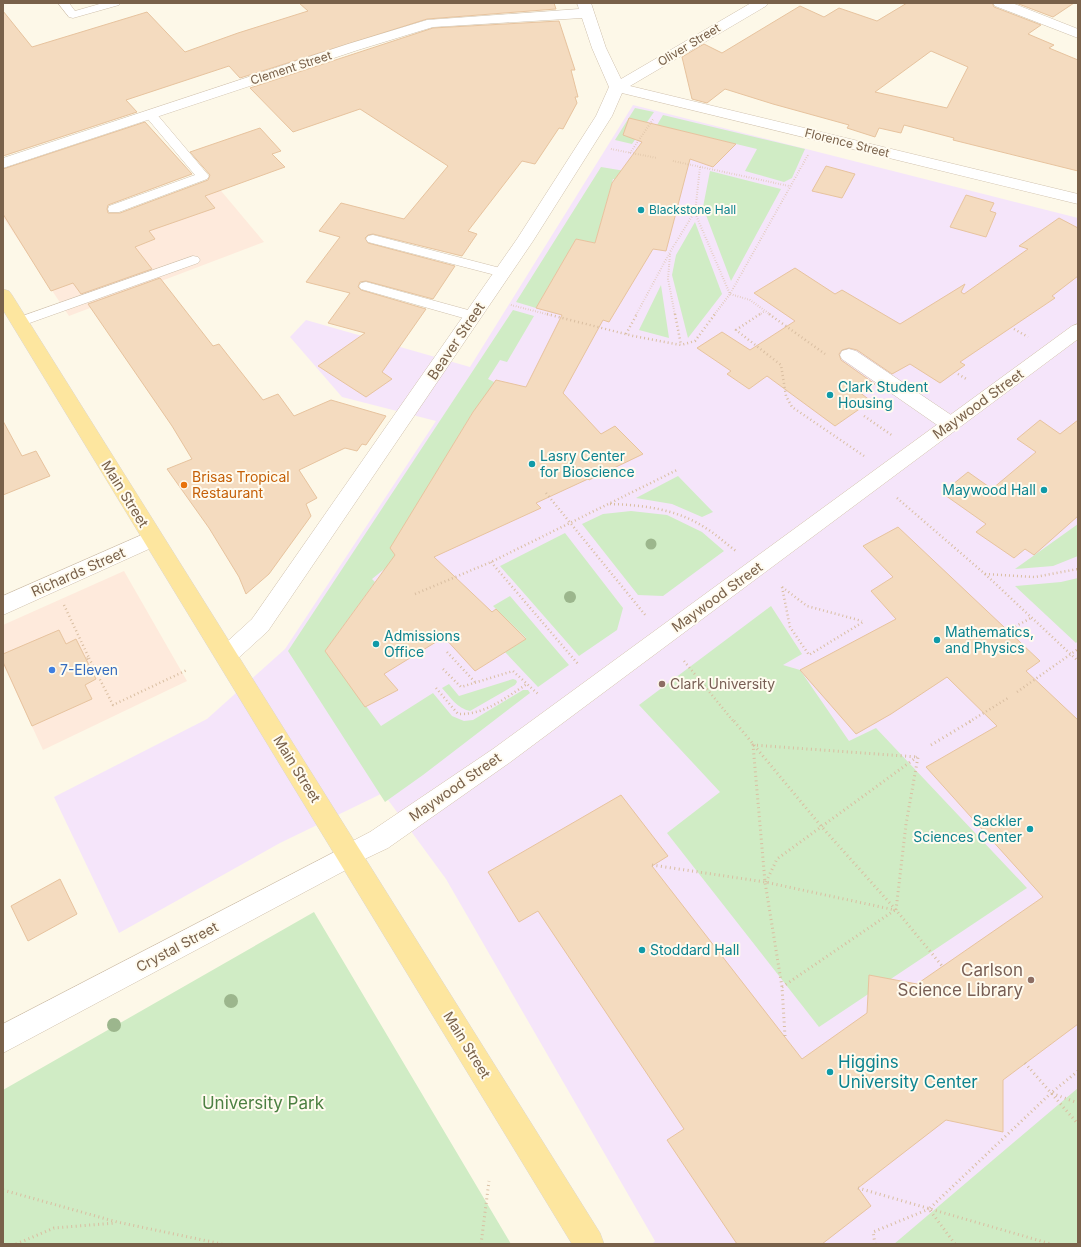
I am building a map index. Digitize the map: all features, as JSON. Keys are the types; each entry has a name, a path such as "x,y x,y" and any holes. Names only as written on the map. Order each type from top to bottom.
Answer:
{"main road":[{"name":"Main Street","path":"10,312 153,538 350,855 589,1244"}],"street":[{"name":"Oliver Street","path":"617,87 761,3"},
{"path":"1000,3 1078,34"},
{"path":"585,8 598,48 617,87"},
{"name":"Clement Street","path":"3,163 338,52 432,23 585,8"},
{"name":"Florence Street","path":"617,87 1078,199"},
{"name":"Beaver Street","path":"226,656 260,625 474,316 604,116 617,87"},
{"name":"Maywood Street","path":"350,855 379,840 500,756 1078,330"},
{"path":"849,355 950,424"},
{"name":"Richards Street","path":"3,606 153,538"},
{"name":"Crystal Street","path":"3,1039 350,855"}],"lane":[{"path":"63,3 73,16 115,3"},
{"path":"114,209 203,176 151,115"},
{"path":"373,239 503,273"},
{"path":"10,312 193,260"},
{"path":"366,286 474,316"}],"path":[{"path":"630,153 655,117"},
{"path":"619,151 657,158"},
{"path":"509,304 626,335 681,346 695,341 730,294 789,186 809,154"},
{"path":"672,161 789,186"},
{"path":"626,335 670,252 695,213 700,167"},
{"path":"695,213 730,294"},
{"path":"670,252 668,279 681,346"},
{"path":"765,311 736,330 781,365 783,386 787,400 792,407 865,456"},
{"path":"1014,329 1030,338"},
{"path":"958,374 970,381"},
{"path":"864,416 894,436"},
{"path":"415,594 491,562 677,470"},
{"path":"546,492 646,616"},
{"path":"897,498 986,574 1078,661"},
{"path":"608,504 641,504 674,512 702,525 736,552"},
{"path":"491,562 578,664"},
{"path":"986,574 1035,577 1078,569"},
{"path":"54,583 88,658 113,705 187,670"},
{"path":"782,587 807,606 862,622 809,654 790,627 782,587"},
{"path":"1001,634 1031,618"},
{"path":"1017,692 1078,649"},
{"path":"447,652 475,682"},
{"path":"684,661 821,826 896,910 943,967"},
{"path":"443,669 461,686 513,671 538,694"},
{"path":"436,688 458,714 467,715 478,713 527,684"},
{"path":"931,745 1008,698"},
{"path":"753,745 918,757"},
{"path":"753,745 766,882 782,987 785,1036"},
{"path":"766,882 777,859 918,757"},
{"path":"782,987 896,910 906,824 918,757"},
{"path":"652,866 766,882 896,910"},
{"path":"1025,1063 1078,1124"},
{"path":"875,1244 873,1232 929,1209 1050,1093 1078,1071"},
{"path":"1050,1093 1078,1103"},
{"path":"481,1244 489,1181"},
{"path":"858,1188 1051,1244"},
{"path":"3,1190 117,1222 222,1244"},
{"path":"929,1209 955,1244"},
{"path":"16,1244 54,1228 117,1222"}],"shaded area":[{"name":"Clark University","path":"633,105 1078,218 1078,1244 652,1244 655,1241 446,879 383,793 280,843 119,933 54,797 207,719 285,649 436,421 342,397 290,337 306,320 470,367"},
{"path":"3,175 98,229 217,186 264,242 69,316 3,217"},
{"path":"124,571 187,681 43,750 3,664 3,625"}],"green space":[{"path":"635,108 654,112 632,144 615,140"},
{"path":"663,115 805,149 792,178 784,182 745,171 757,149 657,125"},
{"path":"601,167 625,171 622,180 613,179 595,243 576,239 536,308 516,302"},
{"path":"710,171 781,189 731,281 703,207"},
{"path":"695,222 722,294 688,338 672,275 676,255"},
{"path":"661,285 669,338 639,330"},
{"path":"513,310 534,316 507,362 500,360 488,379 494,382 486,396 473,412 396,539 398,558 372,579 375,582 325,651 381,726 433,693 452,716 464,721 473,720 523,690 528,690 530,693 423,775 385,802 288,651"},
{"path":"678,476 713,512 702,517 672,504 636,498"},
{"path":"631,511 667,515 702,532 724,551 663,596 638,595 582,524 603,514"},
{"path":"1078,524 1078,556 1053,566 1015,569"},
{"path":"565,533 623,608 617,630 579,656 500,566"},
{"path":"1078,578 1078,641 1076,643 1015,586 1061,582"},
{"path":"510,596 569,665 538,687 505,652 526,638 493,606"},
{"path":"771,606 802,654 783,665 800,670 849,741 876,728 1027,888 819,1027 667,833 720,792 639,705"},
{"path":"513,679 517,682 515,685 470,711 458,705 442,688 449,684 459,696"},
{"name":"University Park","path":"314,912 511,1244 3,1244 3,1090"},
{"path":"1078,1088 1078,1244 894,1244"}],"building":[{"path":"299,3 554,3 556,9 427,19 240,78 229,66 126,100 137,112 3,156 3,11 32,47 147,12 185,52 238,33 308,11"},
{"path":"907,3 992,3 994,7 1041,25 1028,34 1054,45 1049,48 1078,60 1078,171 953,140 954,138 904,125 901,133 879,128 875,137 847,128 849,125 725,89 707,103 692,99 682,57 704,44 722,53 800,6 824,17 839,8 877,21","holes":["931,51 968,67 947,108 875,92"]},
{"path":"1016,3 1074,3 1053,17"},
{"path":"559,21 575,70 571,70 578,97 575,97 577,103 563,129 559,128 535,164 522,161 468,231 477,234 462,256 373,234 368,235 365,238 368,243 455,266 433,299 366,281 360,282 358,287 361,290 426,309 382,372 392,379 366,397 318,366 365,333 328,323 350,293 306,282 340,237 319,231 341,203 404,219 448,166 360,109 293,132 250,88 433,28"},
{"path":"629,118 736,144 713,167 690,159 666,251 653,249 609,322 603,320 563,393 601,434 615,426 643,454 536,503 541,508 434,557 492,612 496,609 526,639 475,671 444,637 384,674 398,690 365,707 325,651 395,555 390,548 473,412 496,380 526,387 562,315 536,308 576,239 595,243 612,183 642,142 623,135"},
{"path":"145,122 192,174 108,205 108,213 120,213 208,180 210,175 190,152 260,128 281,151 272,154 285,167 205,196 215,208 149,231 155,239 135,247 152,269 81,294 73,283 51,291 3,214 3,169"},
{"path":"826,166 855,174 842,198 812,191"},
{"path":"966,195 994,203 990,211 996,213 986,237 950,227"},
{"path":"1059,218 1078,228 1078,276 1052,296 1055,298 960,362 965,365 940,383 910,364 892,374 857,350 849,348 842,350 839,354 841,360 875,384 859,392 871,401 835,426 767,376 749,389 727,374 731,371 697,348 722,332 750,350 795,321 754,293 795,268 835,294 842,290 900,324 965,284 961,292 964,294 1028,249 1019,246"},
{"path":"160,278 213,346 219,344 263,400 278,394 294,416 331,400 386,416 366,445 362,444 357,451 345,448 299,470 317,498 306,504 311,516 269,574 246,594 239,577 209,528 167,469 192,459 172,426 88,304"},
{"name":"Maywood Hall","path":"1040,420 1060,434 1078,420 1078,516 1034,555 1025,549 1014,558 976,532 986,524 942,493 968,472 992,489 1036,452 1017,439"},
{"path":"3,421 22,456 36,451 50,476 3,495"},
{"path":"898,527 1040,661 1026,671 1078,720 1078,1024 1003,1080 1003,1132 946,1120 858,1188 871,1206 822,1244 737,1244 667,1140 684,1129 538,911 519,922 488,872 621,795 668,856 652,866 802,1059 867,1013 869,975 917,984 1043,897 926,767 997,726 947,677 891,714 856,734 800,670 896,619 871,591 893,577 863,546"},
{"path":"59,630 66,644 76,639 96,679 85,685 92,699 32,726 3,662 3,654"},
{"path":"60,879 77,914 28,941 11,906"}],"place":[{"name":"Blackstone Hall","path":"641,210"},
{"name":"Clark Student Housing","path":"830,395"},
{"name":"Lasry Center for Bioscience","path":"532,464"},
{"name":"Brisas Tropical Restaurant","path":"184,485"},
{"name":"Maywood Hall","path":"1044,490"},
{"name":"Mathematics, and Physics","path":"937,640"},
{"name":"Admissions Office","path":"376,644"},
{"name":"7-Eleven","path":"52,670"},
{"name":"Clark University","path":"662,684"},
{"name":"Sackler Sciences Center","path":"1030,829"},
{"name":"Stoddard Hall","path":"642,950"},
{"name":"Carlson Science Library","path":"1031,980"},
{"name":"Higgins University Center","path":"830,1072"}]}
